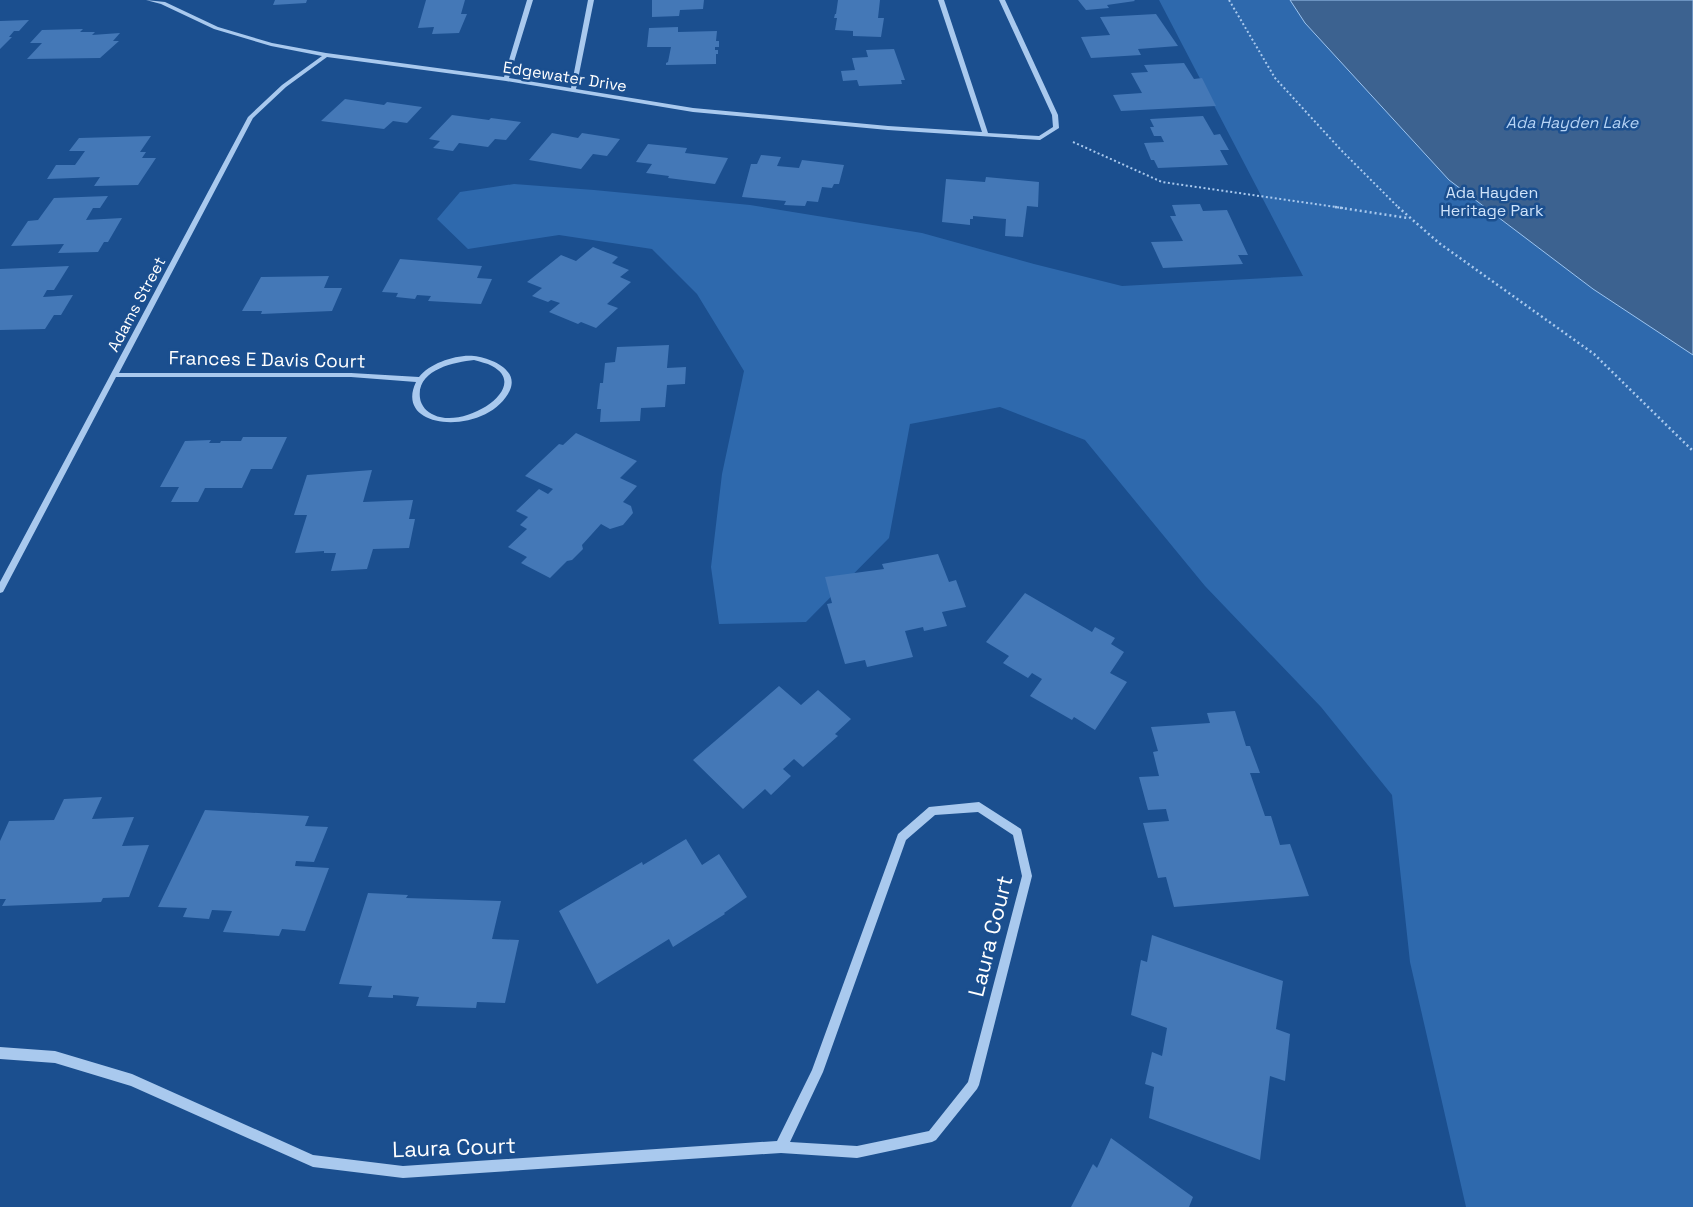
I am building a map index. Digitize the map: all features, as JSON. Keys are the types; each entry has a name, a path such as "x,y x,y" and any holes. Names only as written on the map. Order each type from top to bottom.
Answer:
{"street":[{"name":"Edgewater Drive","path":"149,0 163,3 216,28 271,44 326,55 506,80 694,110 888,128 1040,138 1049,132"},
{"path":"506,80 530,0"},
{"path":"573,91 591,0"},
{"path":"942,0 985,134"},
{"path":"1002,0 1055,115 1056,128 1049,132"},
{"name":"Adams Street","path":"0,590 250,117 284,86 326,55"},
{"path":"474,358 489,360 500,365 506,374 508,384 505,395 491,408 471,418 441,420 429,416 420,409 415,400 420,380 443,363 474,358"},
{"name":"Frances E Davis Court","path":"114,375 351,375 420,380"},
{"name":"Laura Court","path":"0,1054 55,1057 132,1080 313,1161 403,1172 781,1147 857,1152 932,1136 973,1085 1027,876 1017,832 980,807 933,810 902,837 817,1072 781,1147"}],"path":[{"path":"1229,0 1275,78 1341,150 1409,218 1439,243 1594,354 1693,451"},
{"path":"1049,132 1162,182 1242,192 1409,218"}],"green space":[{"name":"Ada Hayden Heritage Park","path":"1159,0 1693,0 1693,1207 1466,1207 1410,962 1392,795 1321,707 1205,586 1085,440 1000,407 910,424 889,538 806,622 719,624 711,567 722,474 744,371 697,294 652,249 559,235 468,249 437,219 460,192 514,184 750,205 922,233 1122,286 1303,276"}],"water":[{"name":"Ada Hayden Lake","path":"1290,0 1693,0 1693,355 1593,289 1449,180 1305,23"}],"building":[{"path":"275,0 307,0 306,3 273,5"},
{"path":"426,0 465,0 461,14 467,14 459,33 432,34 434,27 418,28"},
{"path":"652,0 704,0 703,9 680,10 679,16 652,17"},
{"path":"838,0 880,0 878,18 884,18 881,37 853,36 853,31 835,30 837,18 834,18"},
{"path":"1078,0 1135,1 1107,5 1109,8 1086,10"},
{"path":"1156,14 1178,46 1138,49 1141,55 1091,58 1081,37 1110,35 1100,17"},
{"path":"29,20 19,31 14,31 9,37 12,37 0,49 0,21"},
{"path":"678,27 678,32 717,31 716,41 719,41 719,47 715,47 715,50 718,50 716,64 666,65 671,47 647,47 649,28"},
{"path":"83,29 80,32 95,32 92,35 120,33 113,41 119,41 100,58 27,59 42,43 30,43 42,30"},
{"path":"894,49 905,80 901,80 902,84 859,86 857,80 843,81 841,71 855,70 852,58 868,57 866,50"},
{"path":"1184,63 1194,79 1202,78 1216,106 1121,111 1113,95 1142,93 1131,73 1148,72 1144,65"},
{"path":"345,99 384,105 387,102 422,107 407,123 393,121 384,129 321,121"},
{"path":"452,115 521,122 506,140 495,139 488,147 459,143 453,151 433,148 440,141 429,139"},
{"path":"1203,116 1214,135 1220,134 1229,150 1220,150 1228,165 1158,168 1154,160 1151,160 1144,143 1164,142 1161,136 1154,136 1150,127 1154,127 1150,119"},
{"path":"552,133 578,138 582,133 620,139 607,156 593,154 581,169 529,160"},
{"path":"151,136 140,152 146,152 142,158 156,158 138,185 94,186 100,177 47,179 56,165 75,165 85,151 69,151 79,138"},
{"path":"648,144 687,148 685,153 728,158 715,184 668,178 669,176 646,173 652,164 636,162"},
{"path":"761,155 781,157 777,166 799,168 802,160 844,165 839,184 834,184 832,188 822,187 818,202 807,201 805,206 784,205 786,201 742,197 751,164 757,164"},
{"path":"986,177 1039,182 1038,207 1027,206 1023,237 1005,236 1006,219 973,216 973,219 970,219 970,225 942,222 946,179 985,182"},
{"path":"108,196 100,208 93,208 86,220 122,218 108,242 104,242 98,252 58,253 64,244 11,246 28,221 38,220 54,198"},
{"path":"1200,204 1203,211 1227,210 1248,255 1238,255 1243,264 1163,268 1151,242 1183,241 1170,216 1176,216 1172,205"},
{"path":"593,247 618,257 612,263 629,270 620,277 631,282 607,304 618,308 596,328 581,322 578,324 549,312 560,303 551,300 548,302 532,296 542,288 527,282 561,255 576,261"},
{"path":"400,259 482,266 477,278 492,279 481,304 428,301 431,296 417,295 415,299 396,297 398,293 382,292"},
{"path":"69,266 54,290 47,290 43,297 73,295 61,315 54,315 45,329 0,330 0,269"},
{"path":"329,276 324,288 342,288 332,311 261,314 262,311 242,311 261,277"},
{"path":"669,345 667,368 686,367 685,384 667,385 665,407 641,408 640,421 600,422 601,409 597,409 600,383 603,383 605,363 615,362 617,347"},
{"path":"576,433 637,461 620,478 637,486 623,502 631,506 633,513 623,525 610,529 601,524 582,545 583,549 572,560 567,561 550,578 521,563 527,557 508,547 527,529 520,525 528,517 516,511 539,489 548,494 553,489 525,476 559,444 563,445"},
{"path":"243,437 287,437 272,469 251,469 242,488 205,488 198,502 171,502 179,487 160,487 185,441 211,440 209,443 220,443 221,441 241,441"},
{"path":"372,470 363,502 413,500 409,519 415,519 409,548 373,549 367,569 331,571 336,553 324,553 324,551 295,553 307,515 294,515 307,475"},
{"path":"938,554 949,582 956,580 966,607 942,612 947,626 924,631 923,627 905,631 913,657 867,667 865,660 845,664 827,604 832,603 825,577 884,569 882,564"},
{"path":"1025,593 1092,632 1095,627 1115,638 1111,644 1124,652 1110,673 1127,682 1095,730 1074,717 1072,720 1030,696 1042,679 1032,673 1028,678 1003,663 1009,656 986,642"},
{"path":"779,686 801,705 818,690 851,719 835,734 838,736 803,767 794,759 783,769 791,776 771,795 765,789 743,809 693,760"},
{"path":"1235,711 1246,746 1250,746 1260,773 1250,773 1265,816 1271,816 1280,845 1290,844 1309,896 1174,907 1166,877 1158,878 1143,823 1169,821 1166,809 1148,810 1139,777 1159,776 1153,752 1158,751 1151,727 1210,723 1207,713"},
{"path":"102,797 92,819 134,817 122,846 149,845 129,897 103,898 101,902 2,906 6,899 0,899 0,841 9,821 54,820 64,799"},
{"path":"205,810 309,816 305,826 328,827 314,862 296,861 295,866 329,868 305,931 282,929 279,936 223,932 232,911 212,910 209,919 183,917 187,908 158,907"},
{"path":"686,839 702,865 719,854 747,897 725,914 673,947 669,939 597,984 559,911 642,862 643,865"},
{"path":"368,893 408,895 406,898 501,901 492,939 519,940 505,1003 477,1002 476,1008 416,1006 419,997 393,995 393,998 368,997 372,986 339,984"},
{"path":"1152,935 1283,981 1276,1029 1290,1034 1285,1081 1270,1076 1260,1160 1149,1118 1154,1087 1145,1084 1152,1052 1162,1056 1167,1028 1131,1015 1141,960 1147,962"},
{"path":"1111,1138 1193,1197 1189,1207 1071,1207 1093,1164 1097,1168"}]}
